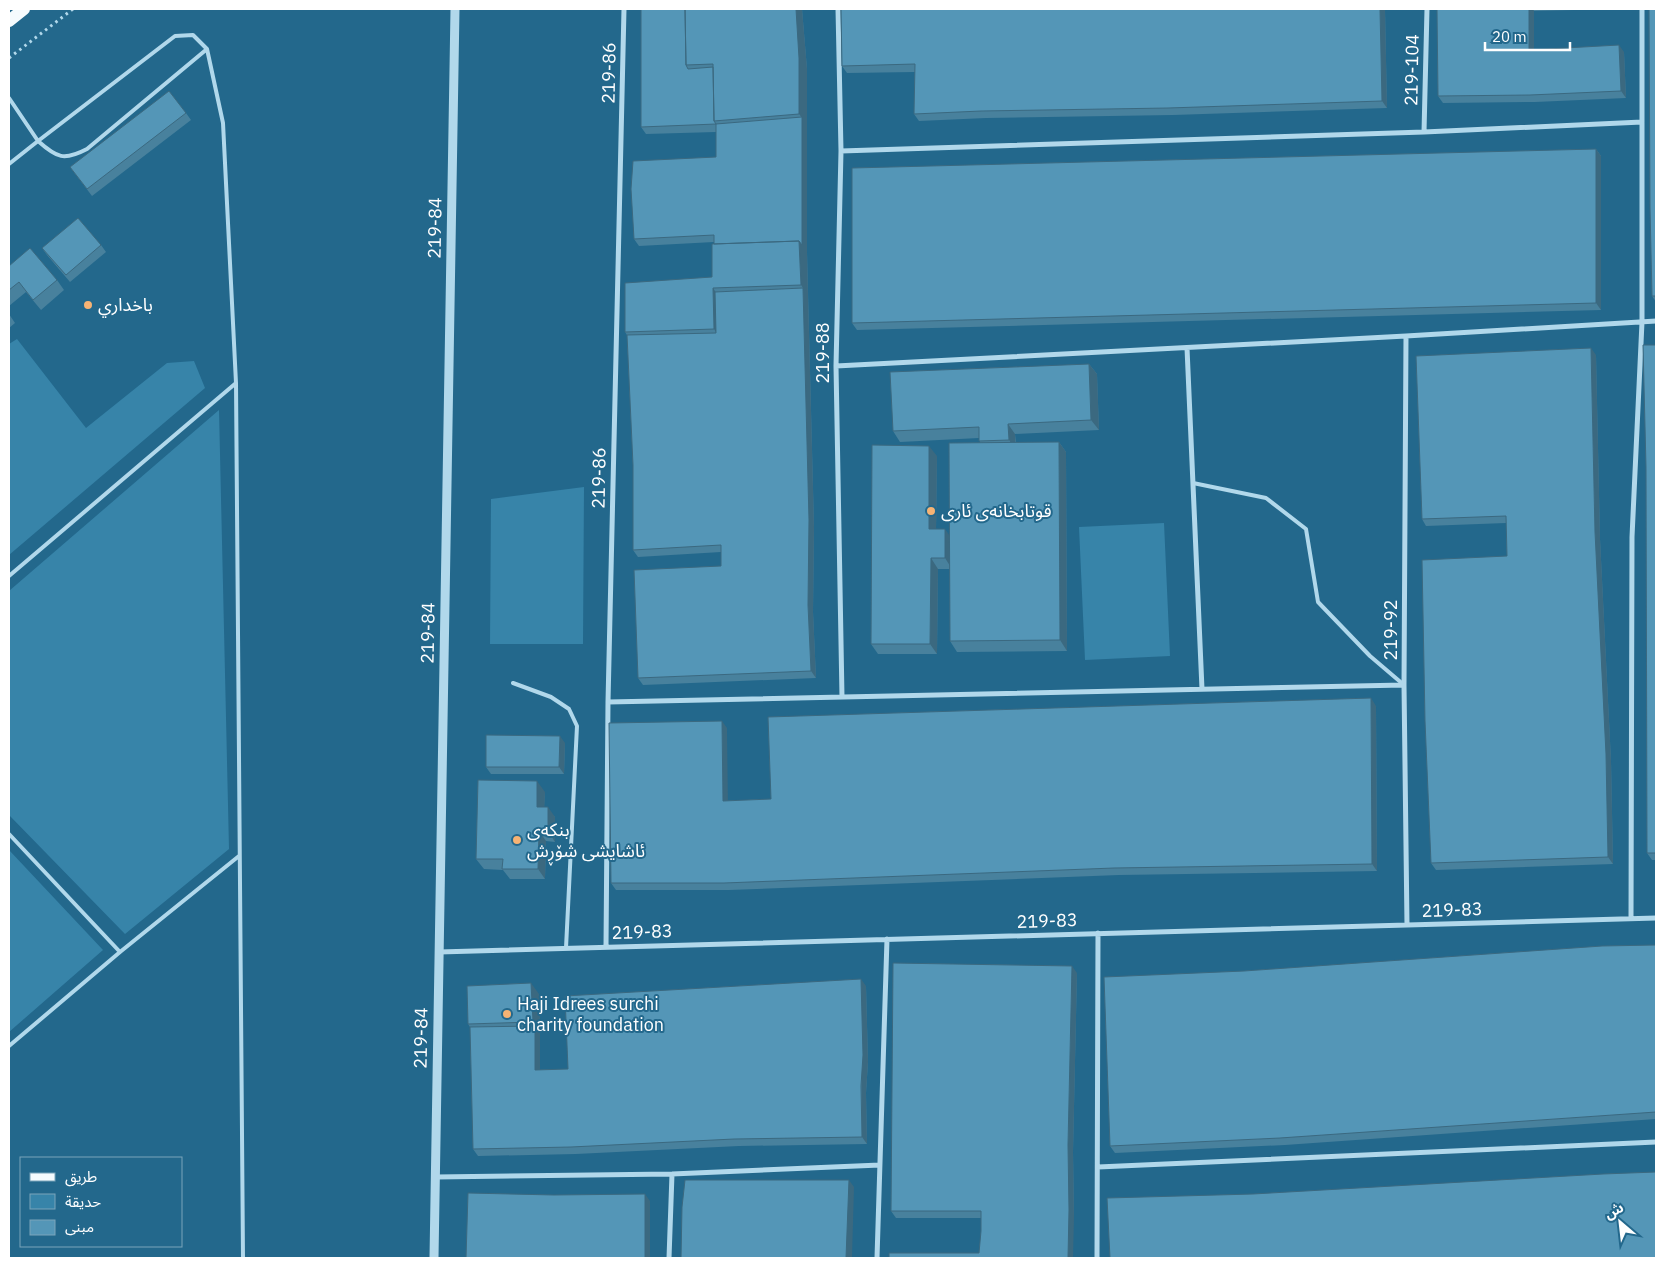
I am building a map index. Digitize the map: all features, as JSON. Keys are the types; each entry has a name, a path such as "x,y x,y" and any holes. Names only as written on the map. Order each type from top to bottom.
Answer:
{"main road":[{"path":"9,20 24,9"}],"street":[{"name":"219-84","path":"434,1258 455,9"},
{"name":"219-86","path":"606,947 608,702 624,9"},
{"name":"219-88","path":"838,9 840,151 836,366 842,697"},
{"name":"219-104","path":"1424,132 1427,9"},
{"path":"1630,918 1632,536 1642,322 1642,9"},
{"path":"840,151 1424,132 1642,122"},
{"path":"836,366 1656,321"},
{"name":"219-92","path":"1406,336 1404,685 1407,925"},
{"path":"1187,348 1202,689"},
{"path":"608,702 1404,685"},
{"name":"219-83","path":"438,952 1656,918"},
{"path":"1097,1258 1098,933"},
{"path":"877,1258 887,939"},
{"path":"1098,1167 1656,1142"},
{"path":"436,1177 672,1174 880,1165"},
{"path":"669,1258 672,1174"}],"lane":[{"path":"9,164 175,36 193,35 207,49 223,123 236,383 243,1258"},
{"path":"9,98 38,141 53,154 62,157 73,156 87,149 207,49"},
{"path":"9,576 236,383"},
{"path":"1193,483 1266,498 1306,529 1318,602 1370,656 1404,685"},
{"path":"513,683 551,697 568,709 577,726 566,948"},
{"path":"9,834 120,952"},
{"path":"9,1046 120,952 239,856"}],"path":[{"path":"9,58 73,9"}],"green space":[{"path":"17,339 86,428 167,363 194,361 205,388 9,555 9,344"},
{"path":"219,410 229,849 125,934 9,815 9,591"},
{"path":"584,487 583,644 490,644 491,499"},
{"path":"1164,523 1170,656 1085,660 1079,527"},
{"path":"9,850 103,950 9,1032"}],"building":[{"path":"641,9 685,9 686,65 688,69 713,67 714,121 716,124 641,127"},
{"path":"685,9 796,9 799,58 799,114 714,121 713,64 686,65"},
{"path":"841,9 1380,9 1382,101 914,114 915,64 842,66"},
{"path":"1437,9 1529,9 1529,50 1619,45 1621,91 1530,95 1438,96"},
{"path":"1649,9 1656,9 1656,296 1652,296"},
{"path":"169,91 186,113 87,189 70,167"},
{"path":"802,117 802,245 799,241 714,244 714,235 634,239 631,189 633,161 716,157 716,124"},
{"path":"1596,149 1596,303 852,323 852,168"},
{"path":"78,218 101,245 66,275 42,248"},
{"path":"799,241 801,285 713,288 714,329 625,332 625,283 712,277 712,244"},
{"path":"30,248 57,280 33,300 19,282 9,290 9,266"},
{"path":"803,288 809,520 808,605 811,671 638,678 634,570 721,566 721,545 633,550 633,465 627,335 716,333 715,292"},
{"path":"1643,345 1656,345 1656,853 1647,853 1646,467"},
{"path":"1591,348 1595,532 1606,754 1608,857 1431,863 1425,721 1422,560 1507,556 1506,516 1422,519 1416,356"},
{"path":"1089,364 1091,420 1008,424 1009,440 979,441 979,427 893,431 890,372"},
{"path":"1059,442 1060,640 950,641 949,443"},
{"path":"872,445 929,446 929,529 945,529 945,558 931,558 930,644 871,644"},
{"path":"1371,698 1372,864 1114,868 724,883 611,883 609,723 722,721 723,801 771,799 768,717"},
{"path":"486,735 560,736 559,767 486,767"},
{"path":"478,780 537,781 537,807 548,807 548,831 539,831 538,869 502,869 503,859 476,859"},
{"path":"1656,945 1656,1112 1280,1138 1110,1146 1104,977 1244,971 1602,946"},
{"path":"893,963 1072,966 1068,1145 1068,1258 889,1258 889,1253 979,1253 981,1231 981,1211 891,1211"},
{"path":"861,979 863,1055 861,1086 862,1137 734,1139 571,1147 473,1149 470,1027 535,1026 535,1070 568,1069 565,996"},
{"name":"Haji Idrees surchi charity foundation","path":"531,983 533,1022 468,1024 467,986"},
{"path":"1656,1172 1656,1258 1110,1258 1107,1198 1253,1194"},
{"path":"685,1180 849,1180 846,1258 681,1258 682,1207"},
{"path":"468,1193 554,1195 645,1194 645,1258 466,1258"}],"place":[{"name":"باخداري","path":"88,305"},
{"name":"قوتابخانەی ئاری","path":"931,511"},
{"name":"بنکەی ئاشایشی شۆڕش","path":"517,840"},
{"name":"Haji Idrees surchi charity foundation","path":"507,1014"}]}
